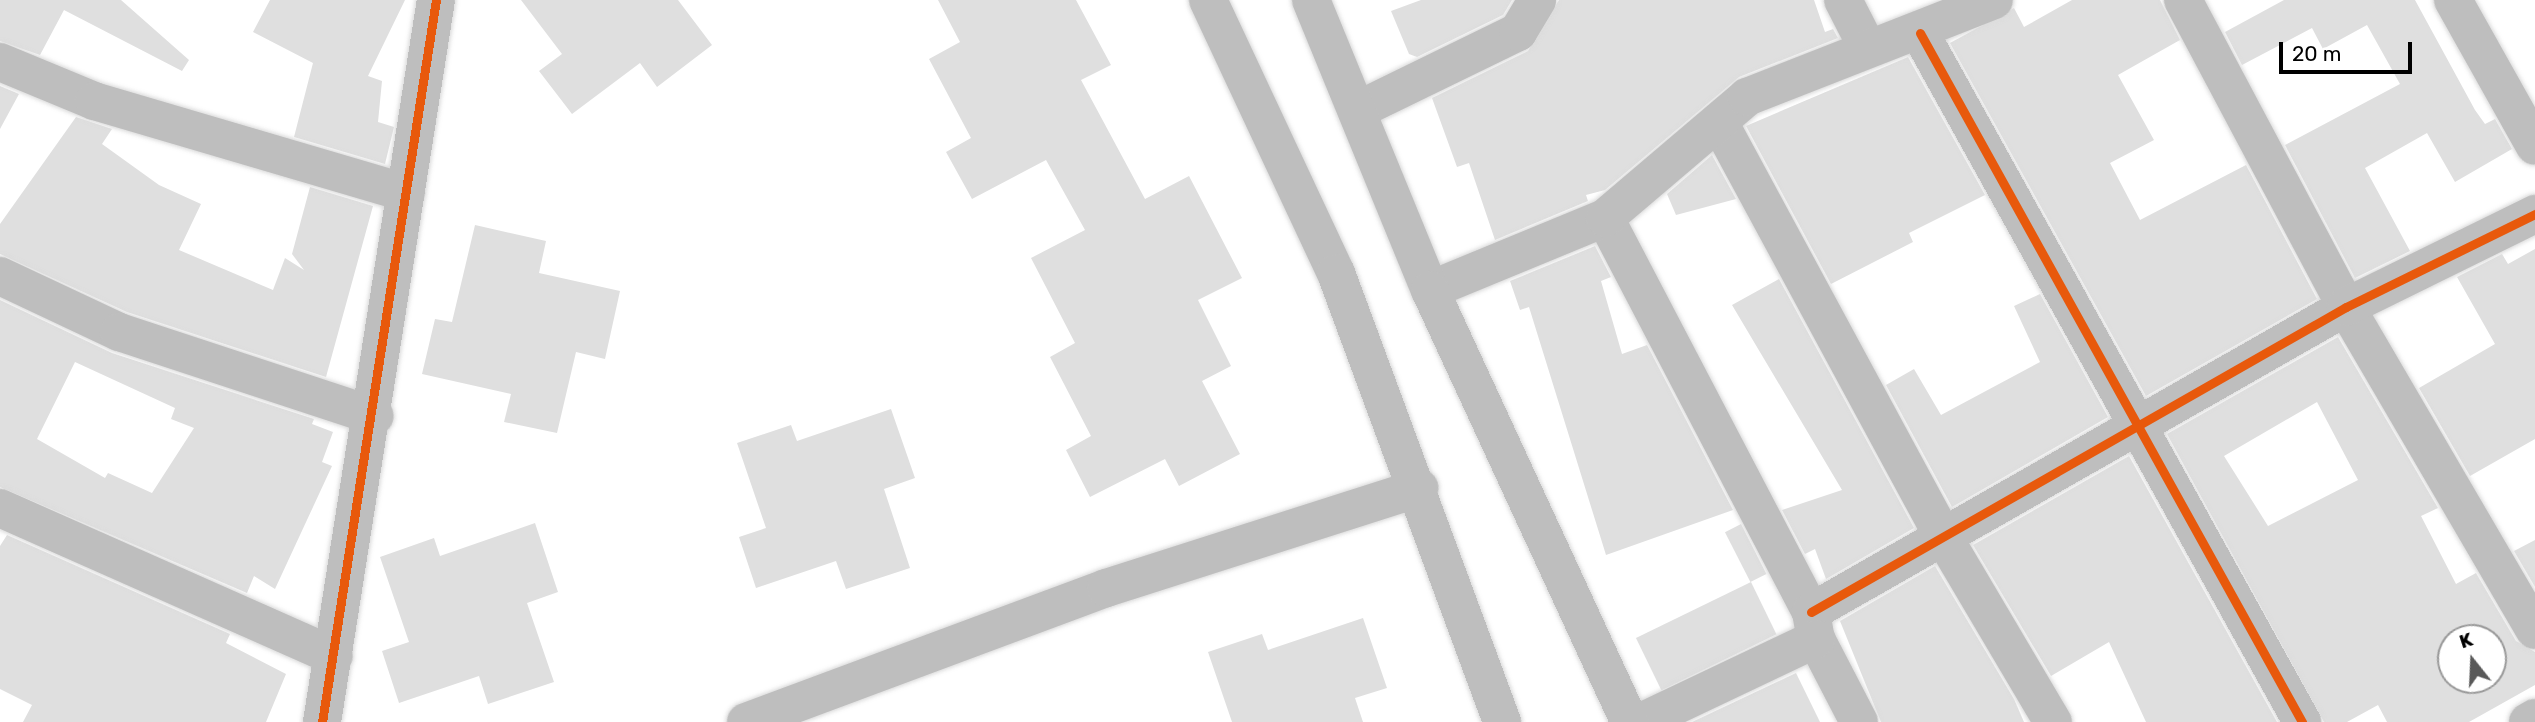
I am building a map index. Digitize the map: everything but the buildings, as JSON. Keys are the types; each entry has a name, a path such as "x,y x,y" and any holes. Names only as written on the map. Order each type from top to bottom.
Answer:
{"street":[{"path":"322,722 375,416 436,0"},
{"path":"1208,0 1336,273 1419,488 1502,722"},
{"path":"1311,0 1360,109 1430,290 1630,722"},
{"path":"1360,109 1518,32 1537,0"},
{"path":"1843,0 1867,47"},
{"path":"1430,290 1605,218 1720,124 1747,97 1867,47 1920,33 1994,0"},
{"path":"2183,0 2346,307 2535,630"},
{"path":"2453,0 2535,146"},
{"path":"1920,33 2302,722"},
{"path":"0,62 94,101 406,193"},
{"path":"1720,124 1944,538 2053,722"},
{"path":"1641,722 1814,626 1944,538 2137,423 2346,307 2535,214"},
{"path":"1605,218 1814,626 1859,722"},
{"path":"0,276 119,331 375,416"},
{"path":"746,722 1106,587 1419,488"},
{"path":"0,508 334,656"},
{"path":"2528,722 2535,718"}],"cycle path":[{"path":"322,722 436,0"},
{"path":"1920,33 2302,722"},
{"path":"1811,612 2346,307 2535,214"}]}
